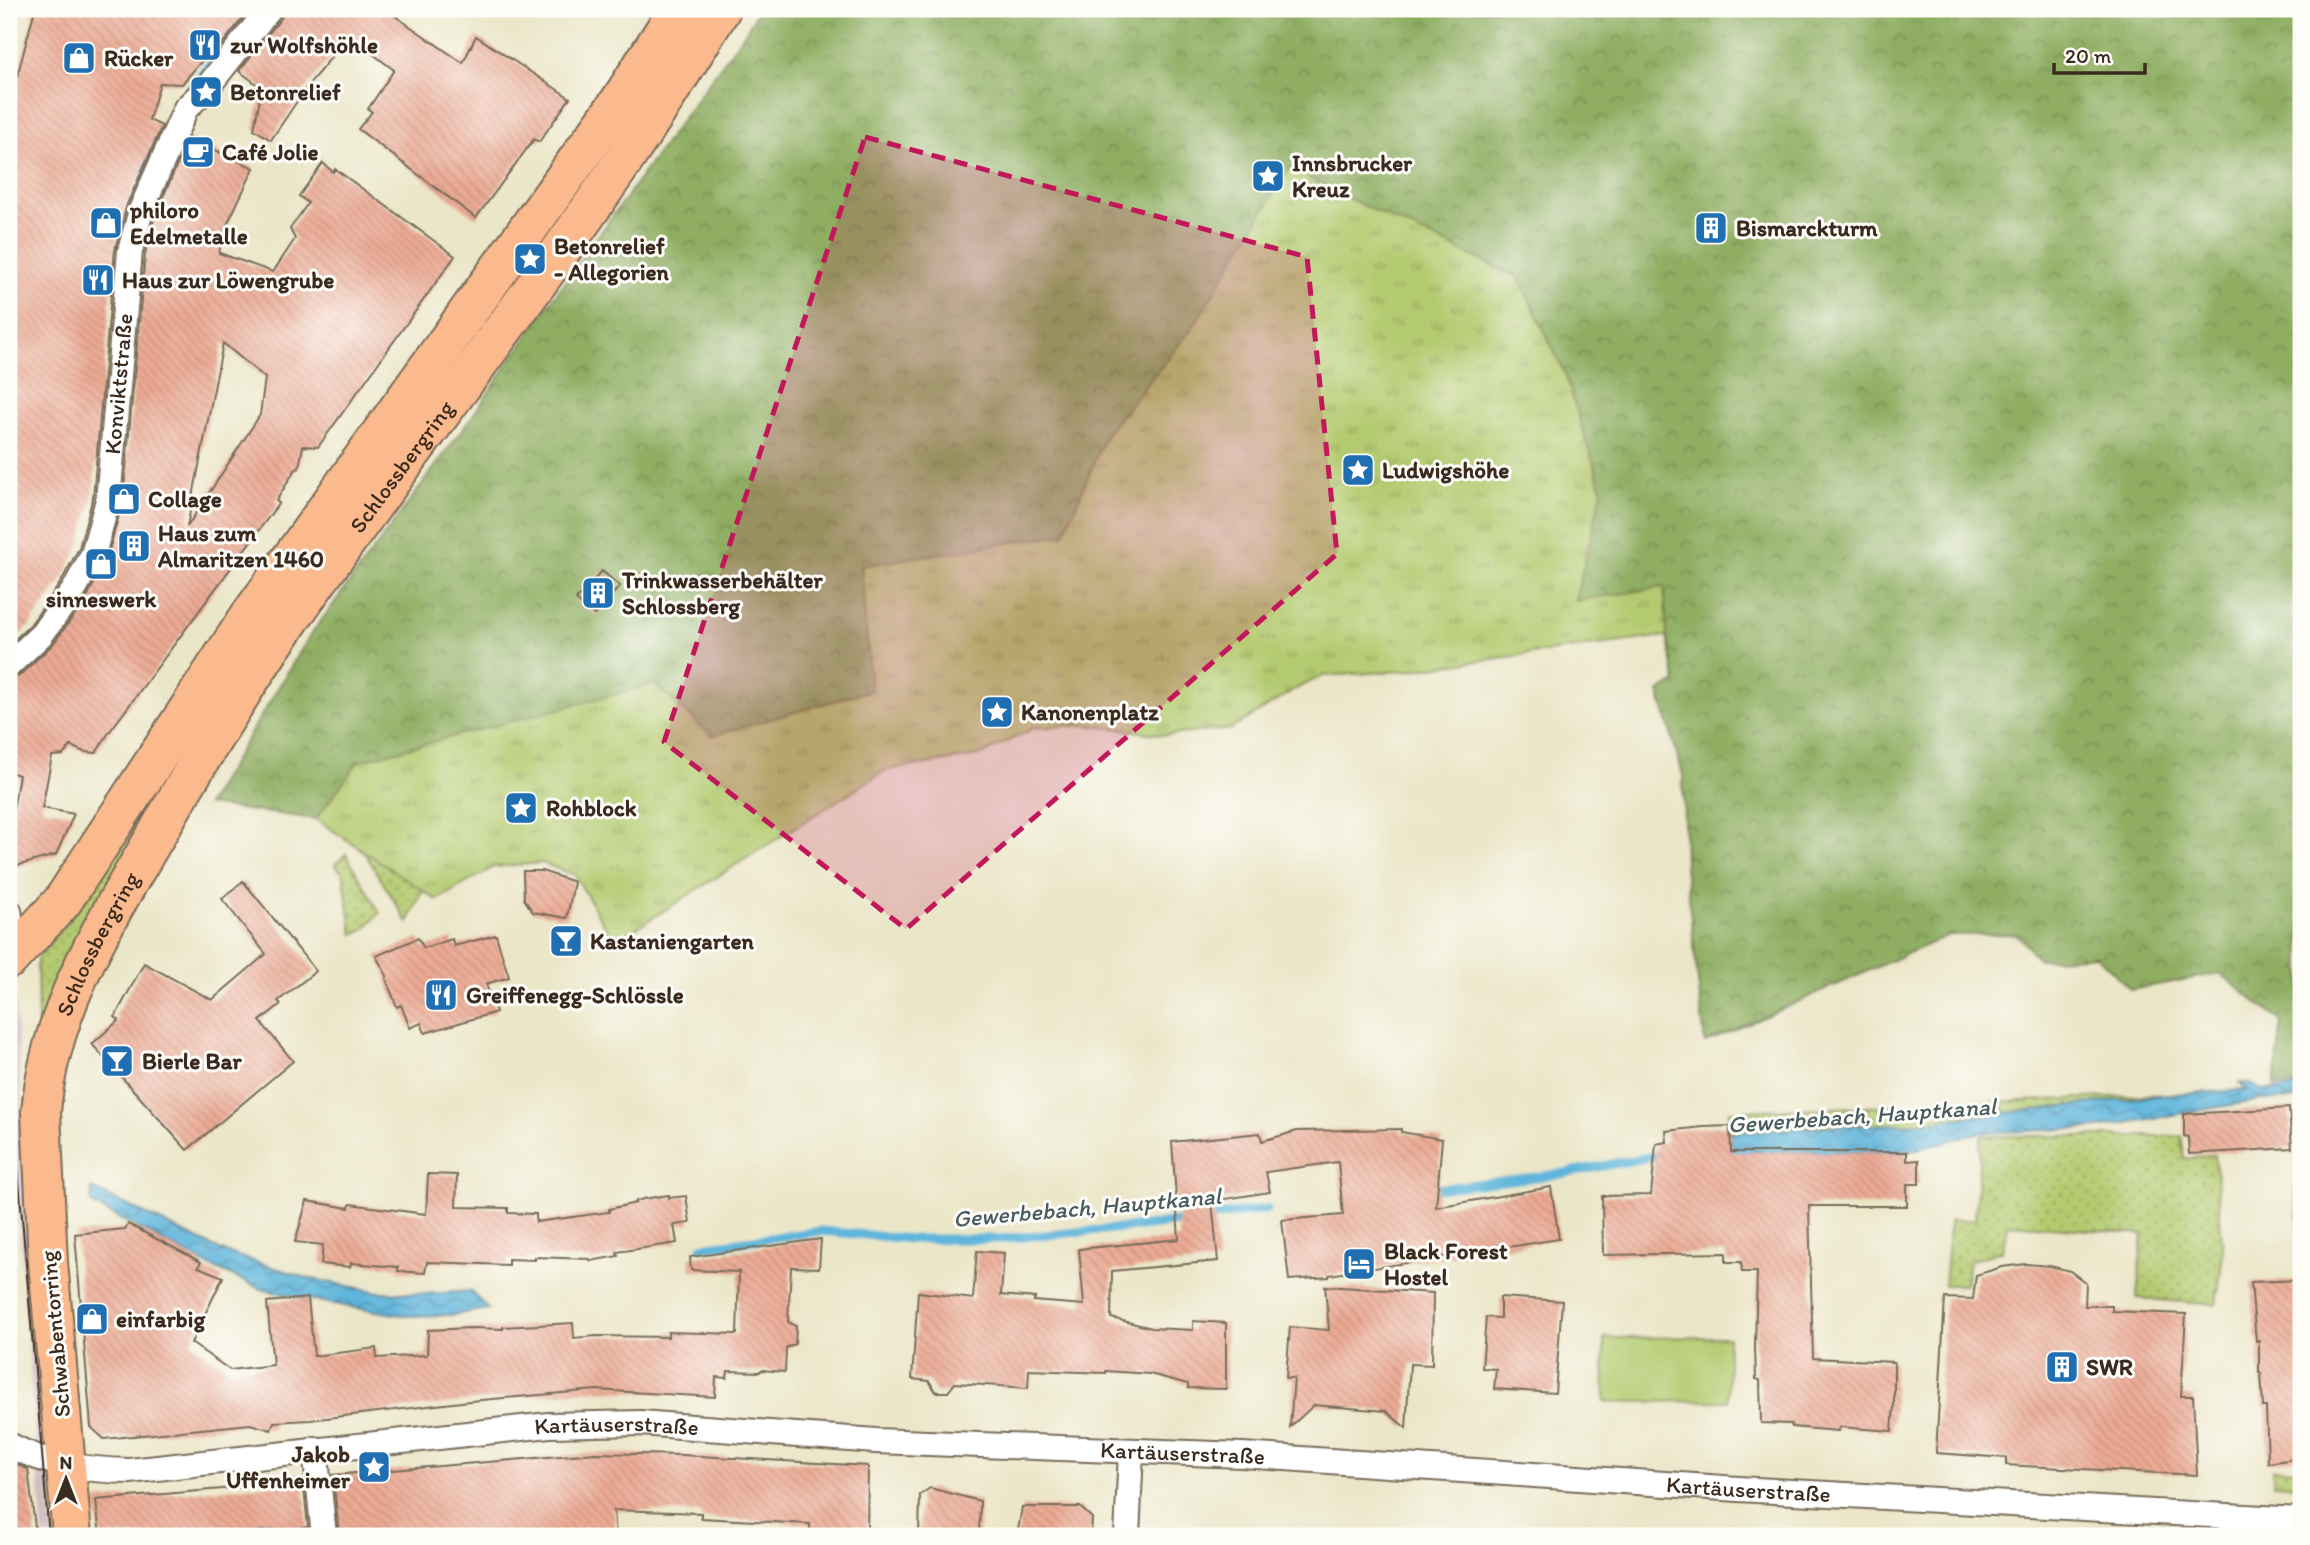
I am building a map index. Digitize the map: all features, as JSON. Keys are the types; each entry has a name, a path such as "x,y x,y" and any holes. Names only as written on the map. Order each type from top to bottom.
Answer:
{"main road":[{"name":"Schlossbergring","path":"12,957 62,902 249,617 622,99 678,9"},
{"name":"Schlossbergring","path":"41,1132 43,1092 58,1031 78,974 200,758 286,626 634,146 721,9"},
{"name":"Schwabentorring","path":"41,1132 48,1262 72,1536"}],"street":[{"name":"Konviktstraße","path":"9,665 49,624 74,590 93,554 108,500 130,251 141,210 186,108 215,92 269,9"},
{"path":"9,911 12,957"},
{"name":"Kartäuserstraße","path":"9,1445 29,1455 66,1466 130,1471 549,1425 640,1423 876,1441 1242,1455 1738,1489 2301,1520"},
{"path":"316,1449 324,1536"},
{"path":"1127,1536 1131,1451"}],"highlighted area":[{"path":"865,137 1307,257 1337,554 906,929 664,742"}],"shaded area":[{"path":"14,977 28,1228 53,1536 43,1536 14,1166 9,1149 9,1137 13,1143 9,1081 9,981"}],"green space":[{"path":"696,9 704,9 38,1029 37,958 102,874 159,785"},
{"path":"759,9 2301,9 2301,1086 2274,1086 2282,1022 2220,973 2131,990 2097,956 2039,960 2017,934 1949,935 1705,1043 1685,866 1683,775 1659,692 1676,682 1667,636 1664,588 1575,601 1602,490 1565,374 1519,278 1341,195 1291,167 1192,329 1106,434 1064,534 861,566 871,690 712,736 359,761 316,819 207,805 309,637 471,418"},
{"path":"1290,167 1341,195 1519,278 1565,374 1602,490 1575,601 1664,587 1667,636 1402,671 1323,676 1301,686 1231,729 1165,735 1085,725 1034,728 979,756 886,770 614,942 575,875 542,863 494,867 437,900 316,819 359,761 654,684 712,736 871,690 861,566 1064,534 1106,434 1192,329"},
{"path":"358,842 432,869 408,923"},
{"path":"346,854 380,913 362,931 353,934 343,873 335,865"},
{"path":"2173,1094 1905,1124 1730,1133 1729,1111"},
{"path":"1981,1136 2181,1136 2185,1159 2215,1155 2223,1254 2216,1305 2137,1298 2143,1234 2008,1224 2002,1251 1969,1261 1965,1285 1944,1285 1950,1220 1975,1220"},
{"path":"2301,1186 2301,1251 2295,1187"},
{"path":"1728,1337 1728,1401 1605,1402 1604,1338"},
{"path":"2273,1469 2301,1470 2301,1485 2273,1484"}],"water":[{"path":"2239,1083 2250,1084 2261,1090 2301,1088 2301,1099 2260,1100 2097,1128 1978,1133 1907,1152 1755,1152 1731,1155 1730,1133 1823,1126 1905,1124 2173,1094 2247,1090"},
{"path":"91,1188 222,1251 307,1278 379,1292 426,1294 470,1291 488,1309 452,1315 409,1316 264,1290 201,1262 92,1204"}],"building":[{"path":"35,9 250,9 214,54 210,51 182,84 160,83 149,120 162,126 127,204 115,249 93,497 79,548 61,582 30,625 9,645 9,76 17,77"},
{"path":"284,9 385,9 463,63 476,36 570,98 539,142 534,139 476,218 358,129 372,112 368,109 394,70 353,39 343,53 334,54 308,85 271,140 254,129 262,88 239,71 281,18"},
{"path":"189,138 254,168 225,229 219,253 273,272 295,239 290,229 308,203 299,196 323,163 455,256 318,447 303,446 299,468 295,470 276,501 279,503 96,753 84,752 71,746 63,755 52,756 42,808 74,814 56,855 9,868 9,818 12,817 19,775 9,772 9,679 19,676 53,644 86,599 107,558 123,501 145,254 155,215","holes":["223,343 265,378 260,415 187,527"]},
{"name":"Trinkwasserbehälter Schlossberg","path":"602,571 620,586 594,615 576,600"},
{"path":"523,871 542,871 574,882 567,918 533,912 524,899"},
{"path":"243,881 316,971 278,1001 281,1004 260,1021 293,1061 187,1150 92,1044 119,1020 115,1017 144,963 212,1000 266,954 222,899"},
{"name":"Greiffenegg-Schlössle","path":"496,935 509,977 486,984 496,1012 425,1033 421,1023 410,1028 401,1005 397,1007 387,976 376,956 418,938 424,948 452,939 454,946"},
{"path":"2289,1108 2292,1148 2189,1154 2188,1137 2184,1136 2184,1114"},
{"path":"1730,1126 1731,1152 1907,1152 1907,1161 1919,1160 1919,1184 1907,1184 1907,1206 1809,1206 1813,1358 1894,1362 1892,1431 1839,1427 1838,1431 1792,1427 1791,1424 1761,1423 1760,1380 1756,1379 1755,1347 1757,1272 1742,1272 1741,1262 1726,1262 1726,1253 1603,1255 1602,1196 1651,1195 1656,1144 1667,1142 1666,1131"},
{"path":"1401,1129 1401,1132 1442,1139 1436,1207 1551,1187 1559,1239 1329,1277 1289,1280 1282,1220 1343,1215 1338,1162 1266,1172 1270,1192 1212,1201 1218,1261 1112,1271 1111,1318 1152,1328 1193,1330 1193,1321 1226,1323 1226,1389 1188,1388 1188,1384 1150,1374 1106,1371 1029,1370 1028,1388 955,1383 948,1392 936,1392 929,1381 912,1379 918,1292 973,1299 977,1251 1004,1253 1001,1295 1084,1305 1079,1249 1179,1239 1172,1142 1260,1133 1262,1141 1297,1131"},
{"path":"428,1174 457,1175 456,1207 508,1208 508,1213 536,1214 536,1222 609,1212 609,1209 643,1199 669,1195 669,1198 686,1196 690,1223 674,1225 677,1243 617,1252 618,1256 591,1261 535,1257 535,1260 508,1259 508,1265 427,1262 425,1273 398,1271 398,1267 351,1263 350,1267 321,1264 323,1245 295,1242 307,1201 349,1208 350,1204 426,1214"},
{"path":"128,1224 201,1262 198,1267 223,1277 191,1343 230,1370 273,1365 267,1302 308,1298 314,1356 376,1348 377,1358 427,1355 428,1330 503,1329 573,1323 574,1338 668,1337 668,1332 737,1334 739,1272 691,1270 690,1257 821,1239 819,1268 791,1267 788,1322 796,1326 795,1344 786,1348 785,1372 728,1371 727,1378 716,1377 715,1397 596,1390 274,1422 271,1430 250,1424 104,1439 91,1427 75,1234 125,1229"},
{"name":"SWR","path":"2026,1264 2070,1271 2086,1283 2085,1306 2112,1306 2112,1311 2186,1314 2181,1396 2193,1396 2197,1475 2006,1465 2006,1458 1936,1453 1945,1298 1973,1299 1976,1275 2002,1267"},
{"path":"2301,1280 2301,1458 2268,1463 2266,1407 2263,1407 2259,1340 2256,1341 2251,1282"},
{"path":"1325,1286 1433,1293 1432,1365 1410,1364 1406,1428 1386,1411 1314,1405 1290,1427 1294,1378 1286,1378 1290,1327 1329,1330"},
{"path":"1500,1297 1562,1301 1555,1393 1494,1389 1496,1369 1482,1368 1486,1317 1500,1318"},
{"path":"596,1453 682,1455 868,1466 867,1535 810,1530 810,1524 701,1518 701,1513 614,1510 616,1536 339,1536 333,1475"},
{"path":"9,1461 28,1469 36,1536 9,1536"},
{"path":"303,1479 308,1527 207,1536 100,1536 96,1500 256,1486"},
{"path":"930,1488 980,1501 979,1536 919,1536 920,1495"},
{"path":"1022,1507 1080,1507 1092,1518 1091,1536 1017,1536"}],"waterway":[{"path":"188,91 252,9"},
{"path":"9,68 29,73"},
{"path":"144,174 160,128"},
{"name":"Gewerbebach, Hauptkanal","path":"1428,1190 1560,1174 1666,1154"},
{"name":"Gewerbebach, Hauptkanal","path":"1203,1218 1267,1209"},
{"name":"Gewerbebach, Hauptkanal","path":"702,1247 821,1231 911,1239 1000,1239 1189,1220"}],"tram line":[{"path":"9,1008 17,1158 49,1536"}],"place":[{"name":"zur Wolfshöhle","path":"205,45"},
{"name":"Rücker","path":"79,58"},
{"name":"Betonrelief","path":"206,92"},
{"name":"Café Jolie","path":"198,152"},
{"name":"Innsbrucker Kreuz","path":"1268,176"},
{"name":"philoro Edelmetalle","path":"106,223"},
{"name":"Bismarckturm","path":"1711,228"},
{"name":"Betonrelief - Allegorien","path":"530,259"},
{"name":"Haus zur Löwengrube","path":"98,280"},
{"name":"Ludwigshöhe","path":"1358,470"},
{"name":"Collage","path":"124,499"},
{"name":"Haus zum Almaritzen 1460","path":"134,546"},
{"name":"sinneswerk","path":"101,564"},
{"name":"Trinkwasserbehälter Schlossberg","path":"598,593"},
{"name":"Kanonenplatz","path":"997,712"},
{"name":"Rohblock","path":"521,808"},
{"name":"Kastaniengarten","path":"566,941"},
{"name":"Greiffenegg-Schlössle","path":"441,995"},
{"name":"Bierle Bar","path":"117,1061"},
{"name":"Black Forest Hostel","path":"1359,1264"},
{"name":"einfarbig","path":"92,1319"},
{"name":"SWR","path":"2062,1367"},
{"name":"Jakob Uffenheimer","path":"374,1467"}]}
